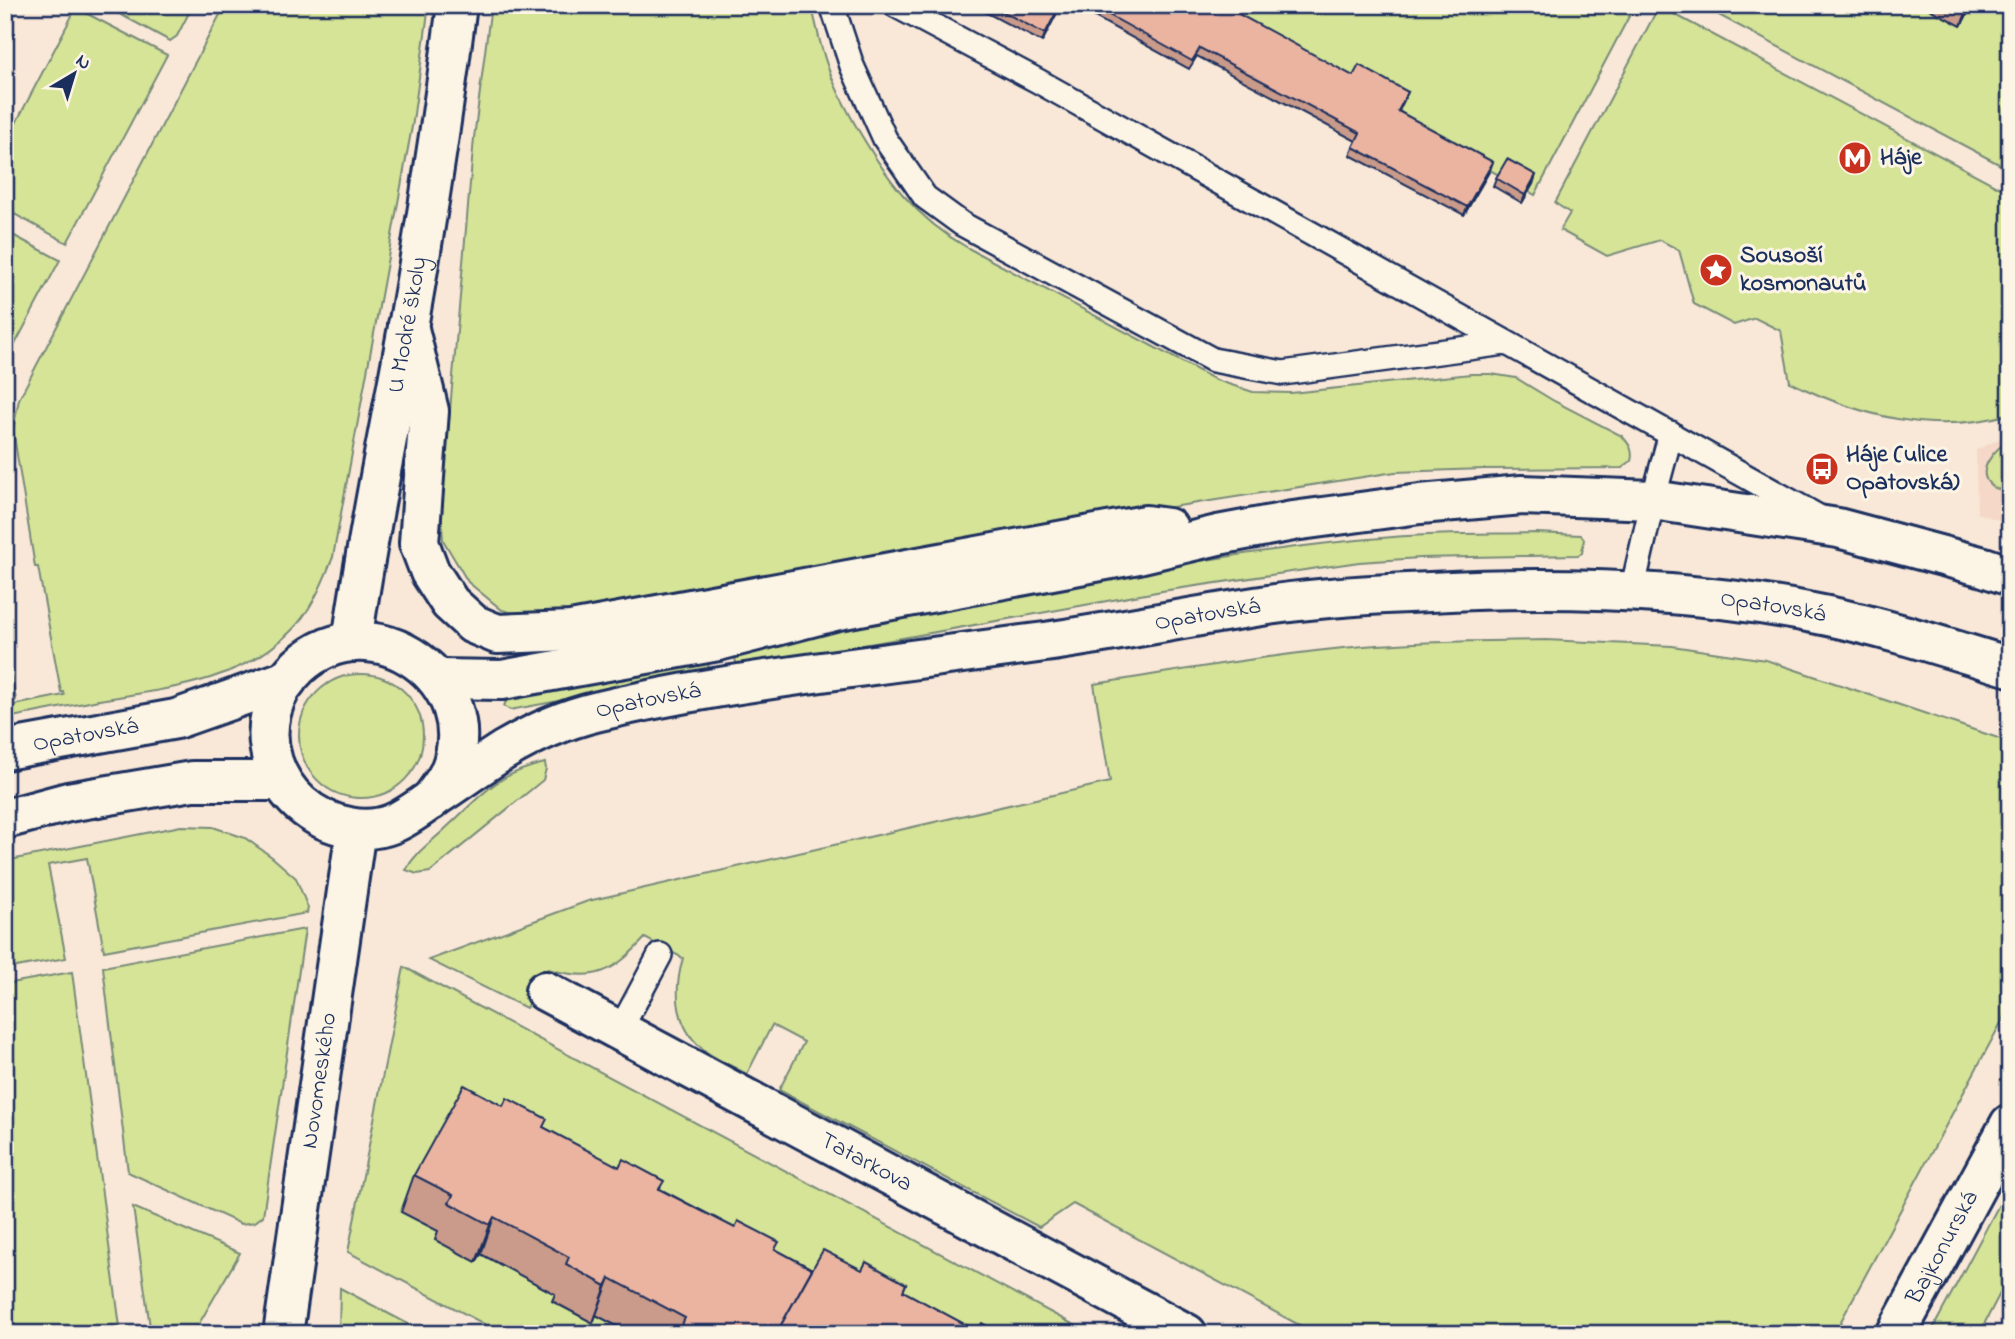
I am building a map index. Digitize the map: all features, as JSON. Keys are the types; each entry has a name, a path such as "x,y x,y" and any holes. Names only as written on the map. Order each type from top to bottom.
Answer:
{"main road":[{"name":"U Modré školy","path":"352,642 368,539 408,325 457,5"},
{"path":"408,325 429,411 419,543 430,572 450,603 473,624 497,634 571,631 1146,525 1218,535"},
{"name":"Opatovská","path":"438,679 502,680 718,641 838,610 1138,554 1293,521 1407,505 1509,496 1653,499 1838,528 2010,576"},
{"name":"Opatovská","path":"430,801 448,774 456,742 452,709 438,679 421,662 400,649 376,643 352,642 333,646 300,665 287,680 274,704 269,729 275,769 294,800 312,814 333,824 356,829 396,823 420,809 531,735 592,713 726,685 1074,638 1277,604 1389,594 1508,588 1632,591 1743,603 1825,616 1888,630 2010,667"},
{"name":"Opatovská","path":"5,750 176,719 287,680"},
{"path":"5,819 68,802 192,781 281,781"},
{"name":"Novomeského","path":"283,1334 356,829"},
{"name":"Tatarkova","path":"545,990 1187,1334"},
{"name":"Bajkonurská","path":"1896,1334 2010,1124"}],"lane":[{"path":"832,5 852,66 885,139 925,197 962,224 1213,359 1283,373 1505,343"},
{"path":"895,5 1038,81 1838,528"},
{"path":"1632,591 1671,433"},
{"path":"620,1030 660,955"}],"shaded area":[{"path":"2010,434 2010,524 1977,513 1976,450"}],"green space":[{"path":"103,5 193,5 177,36 170,41"},
{"path":"225,5 429,5 413,121 333,557 316,596 298,623 271,648 249,662 176,687 5,718 5,642 16,700 14,705 64,695 61,692 38,567 35,567 13,430 19,399"},
{"path":"491,5 811,5 833,81 867,145 891,180 917,210 932,224 968,248 1216,380 1253,392 1291,393 1471,374 1516,378 1622,436 1630,447 1631,461 1622,468 1395,472 1051,526 710,585 566,616 529,617 502,610 468,582 443,540 441,512 474,138"},
{"path":"1182,5 1635,5 1535,195 1528,191 1533,183 1499,175 1395,119 1350,84"},
{"path":"1700,5 1922,5 1961,26 1972,5 2010,5 2010,170"},
{"path":"1659,6 2010,193 2010,414 1982,420 1925,423 1870,413 1816,394 1790,382 1781,331 1755,318 1734,325 1694,304 1679,250 1660,240 1607,256 1560,230 1570,213 1555,203"},
{"path":"76,8 167,55 67,243 5,209 5,144"},
{"path":"5,231 60,260 5,363"},
{"path":"2010,440 2010,493 1993,487 1987,481 1985,468 1993,454"},
{"path":"1536,533 1581,535 1584,539 1582,553 1359,562 1162,591 737,668 734,652 903,615 1149,569 1246,554 1393,537"},
{"path":"1546,640 1672,646 1766,660 2010,742 2010,1006 1834,1334 1316,1334 1073,1204 1039,1227 779,1090 804,1042 772,1025 747,1074 713,1056 697,1044 679,1010 678,984 683,958 645,938 623,959 602,972 579,975 548,969 526,1008 429,960 588,901 1110,782 1094,684 1330,649 1432,642"},
{"path":"707,659 710,673 510,710 504,706 507,699"},
{"path":"361,674 385,679 405,692 418,712 423,736 418,760 405,780 385,793 361,798 337,793 317,780 304,760 299,736 304,712 317,692 337,679"},
{"path":"545,763 543,780 430,872 417,874 406,870 419,852 490,787 514,773"},
{"path":"181,826 213,827 245,838 296,878 308,908 307,913 104,951 87,858 48,865 66,958 5,969 5,861"},
{"path":"305,929 263,1216 255,1222 241,1224 128,1172 103,967"},
{"path":"404,967 1091,1334 887,1334 440,1232 556,1294 553,1302 592,1322 596,1315 632,1334 503,1334 348,1252"},
{"path":"72,972 121,1334 5,1334 5,984"},
{"path":"2010,1184 2010,1274 1979,1334 1930,1334"},
{"path":"133,1207 240,1253 193,1334 151,1334"},
{"path":"340,1288 427,1334 339,1334"}],"building":[{"path":"990,5 1060,5 1045,34"},
{"path":"1091,5 1200,5 1214,13 1218,5 1222,5 1353,76 1359,65 1408,92 1398,111 1493,162 1467,207 1353,147 1360,133 1200,48 1192,61"},
{"path":"1507,159 1536,175 1525,195 1496,178"},
{"path":"464,1085 503,1106 507,1098 547,1119 543,1127 619,1167 623,1159 664,1181 659,1189 735,1228 738,1221 779,1242 775,1249 812,1269 776,1334 696,1334 681,1326 685,1318 610,1278 606,1286 566,1264 569,1257 494,1217 490,1225 449,1203 453,1195 414,1175"},
{"path":"823,1250 862,1270 866,1262 906,1284 903,1291 977,1331 982,1323 1002,1334 776,1334"}],"place":[{"name":"Háje","path":"1855,158"},
{"name":"Sousoší kosmonautů","path":"1716,270"},
{"name":"Háje (ulice Opatovská)","path":"1822,469"}]}
